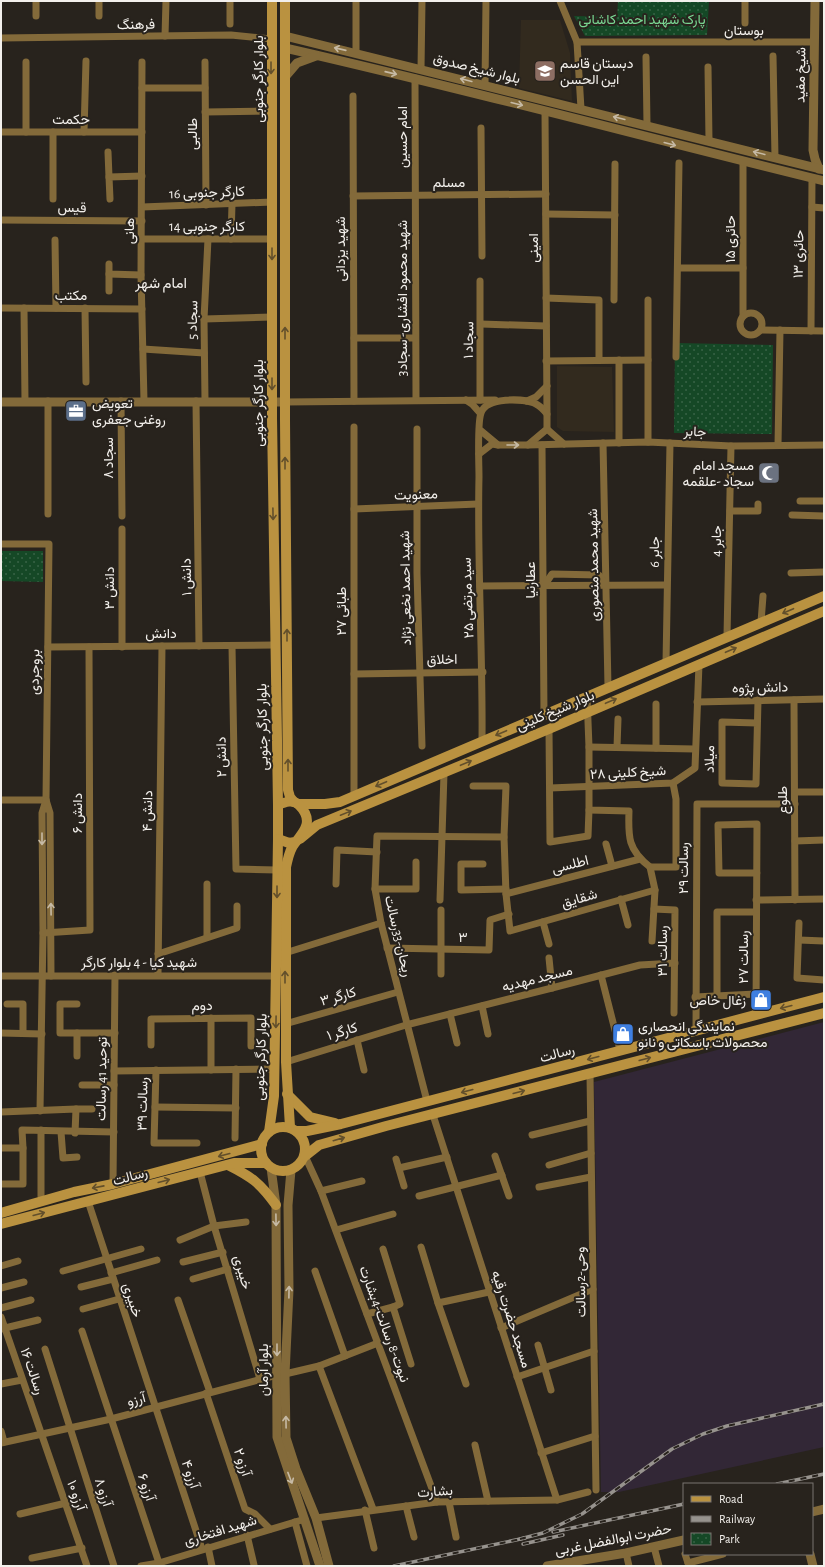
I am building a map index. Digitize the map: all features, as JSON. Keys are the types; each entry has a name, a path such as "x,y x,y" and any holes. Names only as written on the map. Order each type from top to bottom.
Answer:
{"main road":[{"name":"بلوار کارگر جنوبی","path":"272,1 272,402 274,645 278,805"},
{"name":"بلوار کارگر جنوبی","path":"285,1 285,402 288,790 290,797 296,803"},
{"path":"271,39 285,36"},
{"path":"271,39 285,48"},
{"name":"بلوار شیخ کلینی","path":"296,803 325,804 340,802 824,596"},
{"name":"بلوار شیخ کلینی","path":"297,840 317,825 549,729 824,611"},
{"path":"283,803 296,803 305,815 307,821 304,834 297,840 289,843 278,839 278,805 283,803"},
{"path":"325,804 322,807 322,816 329,820"},
{"name":"بلوار کارگر جنوبی","path":"269,1132 274,1096 275,1069 278,839"},
{"name":"بلوار کارگر جنوبی","path":"293,1129 287,1094 286,1062 286,867 288,855 297,840"},
{"name":"رسالت","path":"293,1129 318,1129 340,1124 824,997"},
{"name":"رسالت","path":"304,1156 322,1144 386,1126 824,1012"},
{"path":"287,1094 310,1117 340,1124"},
{"path":"282,1126 293,1129 305,1142 302,1162 291,1170 284,1171 269,1166 261,1151 262,1144 269,1132 282,1126"},
{"path":"318,1129 314,1138 322,1144"},
{"name":"رسالت","path":"1,1213 74,1192 113,1184 262,1144"},
{"name":"رسالت","path":"1,1224 228,1164 252,1162 269,1166"},
{"path":"228,1164 262,1185 276,1205"}],"street":[{"path":"36,1 36,16"},
{"path":"99,1 99,16"},
{"path":"165,36 166,1"},
{"path":"230,1 230,24"},
{"path":"356,1 356,52"},
{"path":"421,69 422,1"},
{"path":"485,85 486,1"},
{"path":"560,1 577,42 581,109"},
{"path":"745,1 745,23"},
{"name":"شیخ مفید","path":"815,1 813,150 815,159 822,169"},
{"name":"فرهنگ","path":"1,38 231,35 271,39"},
{"name":"بلوار شیخ صدوق","path":"285,36 356,52 822,169"},
{"name":"بوستان","path":"577,42 814,42"},
{"name":"بلوار شیخ صدوق","path":"285,48 415,78 824,181"},
{"path":"285,77 297,63 318,56"},
{"path":"773,56 775,157"},
{"path":"646,57 647,125"},
{"path":"84,132 86,61"},
{"path":"26,62 26,132"},
{"name":"هانی","path":"142,62 141,274 144,401"},
{"name":"طالبی","path":"205,62 206,205"},
{"path":"708,67 709,141"},
{"name":"امام حسین","path":"415,78 415,195"},
{"path":"142,88 205,88"},
{"name":"شهید یزدانی","path":"353,96 354,401"},
{"path":"205,112 272,111"},
{"name":"امینی","path":"545,111 547,414"},
{"path":"481,128 483,195 482,256"},
{"name":"حکمت","path":"1,132 142,132"},
{"path":"53,132 54,199"},
{"name":"شیخ مفید","path":"807,166 813,150"},
{"path":"108,152 110,200"},
{"name":"حائری ۱۵","path":"743,161 743,316"},
{"path":"676,357 679,163"},
{"path":"614,300 615,164"},
{"path":"109,177 142,176"},
{"name":"حائری ۱۳","path":"810,331 812,178"},
{"name":"مسلم","path":"353,196 546,194"},
{"name":"شهید محمود افشاری- سجاد3","path":"415,195 416,400"},
{"name":"کارگر جنوبی 16","path":"142,207 272,202"},
{"path":"231,239 232,204"},
{"path":"812,207 824,208"},
{"path":"546,214 615,215"},
{"name":"قیس","path":"1,220 142,222"},
{"name":"کارگر جنوبی 14","path":"142,239 272,239"},
{"name":"سجاد 5","path":"198,507 208,239"},
{"path":"55,240 56,308"},
{"path":"108,264 109,291"},
{"path":"678,268 743,268"},
{"path":"109,274 141,274"},
{"name":"سجاد ۱","path":"480,281 480,400"},
{"path":"546,298 599,300 599,360"},
{"path":"648,300 648,442"},
{"name":"مکتب","path":"1,308 142,309"},
{"path":"24,308 25,402"},
{"path":"85,308 86,382"},
{"path":"761,330 762,326 759,316 753,313 743,316 741,326 744,333 751,335 761,330 824,331"},
{"path":"204,319 272,318"},
{"path":"481,324 546,326"},
{"path":"778,445 780,330"},
{"path":"354,338 415,338"},
{"path":"143,349 204,352"},
{"path":"619,360 619,443"},
{"path":"546,361 648,360"},
{"path":"527,401 536,397 547,386"},
{"path":"1,402 201,400 272,402 416,400 527,401 536,404 547,414 548,429 564,444"},
{"path":"466,400 480,413"},
{"path":"496,400 488,404 480,413 480,430 498,445"},
{"path":"48,401 48,514"},
{"name":"سجاد ۸","path":"121,401 122,516"},
{"name":"طبائی ۲۷","path":"354,427 354,796"},
{"name":"شهید احمد نخعی نژاد","path":"417,429 417,574 422,746"},
{"path":"479,454 492,444 528,445 548,429"},
{"name":"۲۵ سید مرتضی","path":"480,430 478,504 482,741"},
{"name":"جابر","path":"528,445 648,442 731,446 824,445"},
{"name":"شهید محمد منصوری","path":"603,443 608,687"},
{"name":"جابر 6","path":"666,663 666,585 670,443"},
{"name":"عطارنیا","path":"542,445 544,715"},
{"name":"جابر 4","path":"728,636 731,446"},
{"path":"800,501 824,501"},
{"name":"معنویت","path":"354,509 478,504"},
{"path":"730,511 758,511 758,504"},
{"name":"دانش ۱","path":"198,507 199,646"},
{"path":"792,515 824,516"},
{"name":"دانش ۳","path":"122,529 122,647"},
{"name":"بروجردی","path":"1,544 49,544 46,800 42,813 43,933 40,1110"},
{"path":"791,573 824,572"},
{"path":"544,586 552,574 599,575 607,586"},
{"path":"480,586 666,585"},
{"path":"761,622 763,596"},
{"name":"دانش","path":"48,648 274,645"},
{"name":"دانش ۴","path":"158,975 162,646"},
{"name":"دانش ۲","path":"232,646 236,869 277,870"},
{"name":"دانش ۶","path":"43,933 90,930 89,647"},
{"name":"شیخ کلینی ۲۸","path":"550,788 673,783 695,768 699,664"},
{"name":"اخلاق","path":"354,674 482,672"},
{"path":"549,729 550,842 588,836 589,747 587,696"},
{"name":"دانش پژوه","path":"697,702 824,699"},
{"name":"میلاد","path":"757,723 722,722 722,783 756,784 758,700"},
{"name":"طلوع","path":"794,700 795,900"},
{"path":"656,704 656,748"},
{"path":"617,747 618,719"},
{"path":"589,747 695,749"},
{"path":"440,900 444,773"},
{"path":"588,810 629,812 628,838 640,859 650,867 676,867 676,799 673,783"},
{"path":"473,786 506,786 504,837 506,891 509,914"},
{"path":"795,792 824,792"},
{"path":"1,800 46,800"},
{"name":"بروجردی","path":"46,800 50,813 52,932 51,976"},
{"name":"رسالت ۲۹","path":"696,1030 697,804 795,804"},
{"name":"رسالت ۲۷","path":"756,1014 756,900 757,873 757,824 718,825 719,873 757,873"},
{"name":"ریحان-33رسالت","path":"427,1102 381,923 375,889 377,836 442,837"},
{"path":"442,837 504,837"},
{"path":"795,841 824,840"},
{"path":"606,844 612,866"},
{"path":"336,884 336,850 377,852"},
{"name":"اطلسی","path":"483,864 461,864 462,890 506,891 640,859"},
{"path":"375,889 416,889 416,862"},
{"path":"42,866 51,866"},
{"path":"650,867 655,890 652,941"},
{"path":"207,884 207,937"},
{"name":"شقایق","path":"509,914 510,931 655,890"},
{"path":"621,899 628,925"},
{"path":"756,900 824,900"},
{"path":"158,954 237,928 237,906"},
{"name":"رسالت ۳۱","path":"654,909 675,910 674,1013"},
{"path":"441,910 441,974"},
{"path":"717,996 717,912 756,912"},
{"name":"۳","path":"387,948 489,950 490,920 509,914"},
{"path":"543,922 549,944"},
{"path":"285,953 381,923"},
{"path":"799,923 798,978 824,980"},
{"path":"799,940 824,941"},
{"path":"549,958 552,988"},
{"name":"مسجد مهدیه","path":"406,1025 640,965 675,963"},
{"name":"توحید 41 رسالت","path":"113,1184 115,975"},
{"name":"شهید کیا - 4 بلوار کارگر","path":"1,976 277,976"},
{"path":"601,976 620,1050"},
{"name":"کارگر ۳","path":"286,1024 398,992"},
{"path":"695,997 756,994"},
{"path":"7,1004 23,1004 23,1033"},
{"path":"78,1004 60,1004 60,1033 114,1033"},
{"path":"482,1006 488,1034"},
{"path":"450,1014 457,1043"},
{"path":"211,1018 211,1070"},
{"name":"دوم","path":"150,1045 151,1019 251,1018 251,1046"},
{"name":"کارگر ۱","path":"286,1062 406,1025"},
{"path":"1,1033 42,1034"},
{"path":"77,1033 77,1056"},
{"path":"357,1040 364,1070"},
{"path":"114,1071 275,1069"},
{"name":"رسالت ۳۹","path":"156,1070 154,1143 197,1143"},
{"path":"235,1138 236,1070"},
{"name":"وحی-2رسالت","path":"590,1074 596,1490"},
{"path":"82,1085 114,1085"},
{"path":"155,1107 236,1108"},
{"path":"75,1133 76,1109"},
{"path":"1,1112 92,1109"},
{"name":"مسجد حضرت رقیه","path":"433,1115 556,1500"},
{"path":"532,1135 590,1121"},
{"path":"1,1184 23,1184 22,1130 75,1133 114,1132"},
{"path":"41,1130 42,1196"},
{"path":"61,1132 63,1158 76,1157"},
{"path":"1,1148 23,1148"},
{"path":"549,1164 591,1153"},
{"name":"نبوت-8 رسالت-4بشارت","path":"304,1156 321,1191 336,1230 437,1502"},
{"path":"495,1156 509,1196"},
{"path":"399,1168 447,1157"},
{"path":"396,1159 404,1186"},
{"name":"بلوار آرمان","path":"269,1166 276,1205 281,1375 286,1438 296,1469 316,1518 329,1566"},
{"name":"بلوار آرمان","path":"291,1170 288,1205 289,1290 276,1437 320,1566"},
{"name":"خیبری","path":"200,1172 214,1226 260,1379"},
{"path":"419,1196 502,1175"},
{"path":"540,1187 591,1177"},
{"path":"321,1191 362,1181"},
{"name":"خبیری","path":"88,1201 154,1407"},
{"path":"336,1230 393,1214"},
{"path":"180,1240 214,1226 246,1222"},
{"path":"421,1247 438,1303 466,1384"},
{"path":"63,1271 141,1249"},
{"path":"367,1314 400,1304 383,1249"},
{"path":"183,1262 223,1252"},
{"path":"81,1287 157,1260"},
{"path":"1,1266 18,1261"},
{"path":"193,1279 228,1269"},
{"path":"315,1271 345,1356"},
{"path":"1,1288 24,1282"},
{"path":"501,1328 593,1289"},
{"path":"438,1303 489,1292"},
{"path":"83,1309 119,1299"},
{"path":"1,1308 31,1300"},
{"name":"آرزو ۲","path":"178,1300 245,1509 255,1514 270,1529"},
{"path":"393,1307 411,1364"},
{"name":"رسالت ۱۶","path":"1,1317 3,1329 40,1434"},
{"path":"3,1329 38,1320"},
{"name":"آرزو ۶","path":"82,1331 111,1419 164,1563"},
{"name":"آرزو","path":"3,1442 111,1419 260,1379 320,1366 378,1343"},
{"path":"538,1345 551,1390"},
{"name":"آرزو ۸","path":"45,1349 114,1566"},
{"path":"517,1377 594,1351"},
{"path":"320,1366 373,1509"},
{"path":"1,1384 22,1380"},
{"name":"آرزو ۴","path":"154,1407 212,1566"},
{"path":"1,1431 3,1442"},
{"name":"آرزو ۱۰","path":"40,1434 66,1503 87,1566"},
{"path":"541,1453 595,1436"},
{"path":"475,1445 488,1501"},
{"path":"556,1500 588,1492"},
{"name":"بشارت","path":"316,1518 365,1510 437,1502 556,1500"},
{"path":"449,1502 456,1537"},
{"path":"20,1514 66,1503"},
{"path":"406,1506 414,1537"},
{"path":"813,1512 824,1509"},
{"path":"365,1510 374,1548"},
{"name":"شهید افتخاری","path":"141,1566 164,1563 205,1548 305,1519"},
{"path":"295,1522 307,1566"},
{"path":"247,1535 254,1565"},
{"name":"حضرت ابوالفضل غربی","path":"547,1566 580,1563 654,1547 683,1543"},
{"path":"654,1547 659,1566"},
{"path":"32,1558 82,1548"},
{"path":"626,1553 629,1566"},
{"path":"688,1564 720,1555"},
{"path":"810,1555 813,1566"}],"shaded area":[{"name":"دبستان قاسم این الحسن","path":"521,20 560,20 570,53 572,101 519,88"},
{"path":"557,366 612,367 614,432 563,431 557,427"},
{"path":"824,1022 824,1447 619,1492 601,1492 594,1082"}],"green space":[{"name":"پارک شهید احمد کاشانی","path":"618,1 709,1 707,35 585,36 574,16 617,17"},
{"path":"675,343 773,345 772,434 674,433"},
{"path":"1,551 43,551 43,582 1,581"}],"railway":[{"path":"520,1539 543,1533 582,1514 672,1449 703,1434 727,1426 824,1404"},
{"path":"782,1483 824,1474"},
{"path":"553,1532 683,1504"},
{"path":"523,1544 563,1535"},
{"path":"394,1566 525,1538"}],"place":[{"name":"دبستان قاسم این الحسن","path":"545,71"},
{"name":"تعویض روغنی جعفری","path":"76,411"},
{"name":"مسجد امام سجاد -علقمه","path":"769,473"},
{"name":"زغال خاص","path":"761,1000"},
{"name":"نمایندگی انحصاری محصولات باسکاتی و نانو","path":"623,1034"}],"district":[{"name":"امام شهر","path":"161,283"}]}
